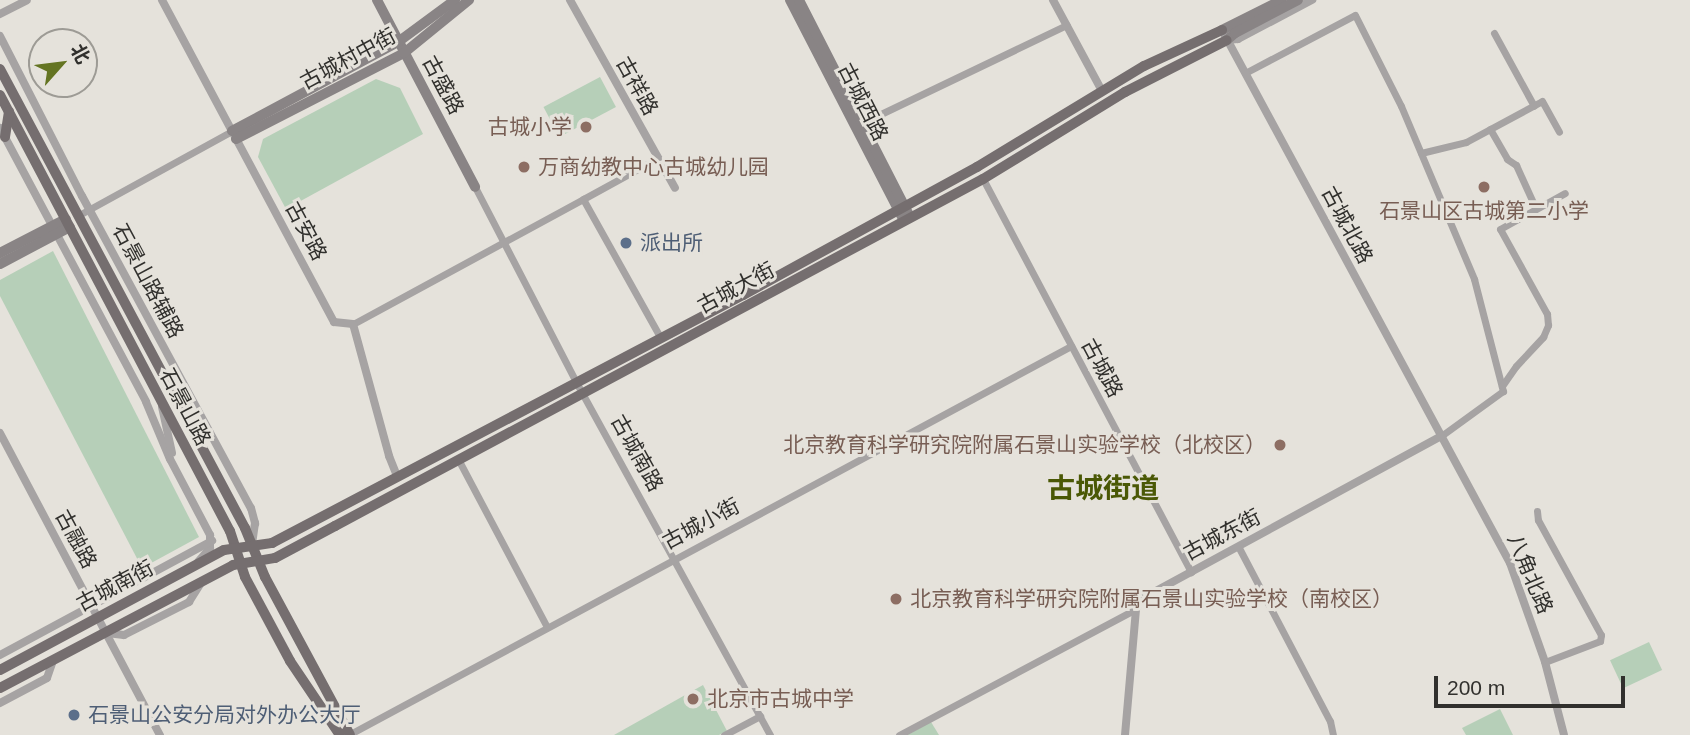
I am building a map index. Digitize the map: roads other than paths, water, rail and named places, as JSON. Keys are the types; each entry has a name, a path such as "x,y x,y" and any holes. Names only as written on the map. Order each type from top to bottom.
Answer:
{"main road":[{"name":"古盛路","path":"377,0 475,187"},
{"name":"古城村中街","path":"234,135 398,42 455,0"},
{"name":"古城村中街","path":"234,135 404,53 469,0"},
{"name":"古城西路","path":"790,0 904,213"},
{"name":"古城西路","path":"799,0 862,123 904,213"},
{"path":"1225,35 1282,0"},
{"path":"1225,35 1235,33 1298,0"},
{"name":"古城大街","path":"252,545 272,542 397,476 579,387 904,213 1144,66 1225,35"},
{"name":"古城大街","path":"241,564 275,558 458,459 660,337 904,213 983,179 1125,92 1225,35"},
{"name":"石景山路","path":"0,69 259,561"},
{"name":"石景山路","path":"0,95 230,531 241,564 290,662 340,735"},
{"path":"2,132 9,111"},
{"path":"0,264 68,223"},
{"path":"0,253 55,230"},
{"name":"古城南街","path":"0,670 196,565 235,548 252,545"},
{"path":"259,561 350,735"},
{"name":"古城南街","path":"0,688 241,564"}],"street":[{"path":"0,15 27,0"},
{"name":"古安路","path":"162,0 334,322 353,324"},
{"name":"古祥路","path":"570,0 675,188"},
{"path":"1053,0 1102,91"},
{"path":"1225,35 1238,39 1312,0"},
{"path":"1245,74 1355,15 1421,153 1474,279 1502,386 1503,391 1482,410 1441,436"},
{"path":"862,123 1067,25"},
{"path":"1494,33 1534,106"},
{"name":"古城北路","path":"1225,35 1441,436"},
{"name":"石景山路辅路","path":"0,36 251,508 255,523 252,545"},
{"path":"1421,153 1466,142 1542,101 1559,132"},
{"path":"1490,129 1507,159 1516,166 1536,209"},
{"path":"2,132 146,402 212,541 210,548 196,565"},
{"path":"79,215 234,135"},
{"path":"397,476 389,456 353,324 658,158"},
{"name":"古城路","path":"983,179 1191,572"},
{"name":"古城南路","path":"475,187 579,387 770,735"},
{"path":"1502,386 1543,337 1548,325 1547,314 1500,229 1566,193"},
{"path":"583,199 660,337"},
{"name":"古城小街","path":"350,735 1070,346"},
{"path":"162,404 179,476"},
{"name":"古融路","path":"0,433 160,735"},
{"name":"古城东街","path":"1136,609 1143,598 1441,436"},
{"name":"八角北路","path":"1441,436 1510,564 1545,662 1564,735"},
{"path":"458,459 547,627"},
{"path":"1536,511 1538,520 1601,635 1600,641 1545,662"},
{"path":"0,655 212,541"},
{"path":"1238,546 1330,721 1333,735"},
{"path":"899,735 1136,609"},
{"path":"1125,735 1136,609"},
{"path":"0,703 47,678 53,661"},
{"path":"724,735 760,716"}],"place":[{"name":"古城小学","path":"586,127"},
{"name":"万商幼教中心古城幼儿园","path":"524,167"},
{"name":"石景山区古城第二小学","path":"1484,187"},
{"name":"派出所","path":"626,243"},
{"name":"北京教育科学研究院附属石景山实验学校（北校区）","path":"1280,445"},
{"name":"北京教育科学研究院附属石景山实验学校（南校区）","path":"896,599"},
{"name":"北京市古城中学","path":"693,699"},
{"name":"石景山公安分局对外办公大厅","path":"74,715"}],"district":[{"name":"古城街道","path":"1103,489"}]}
